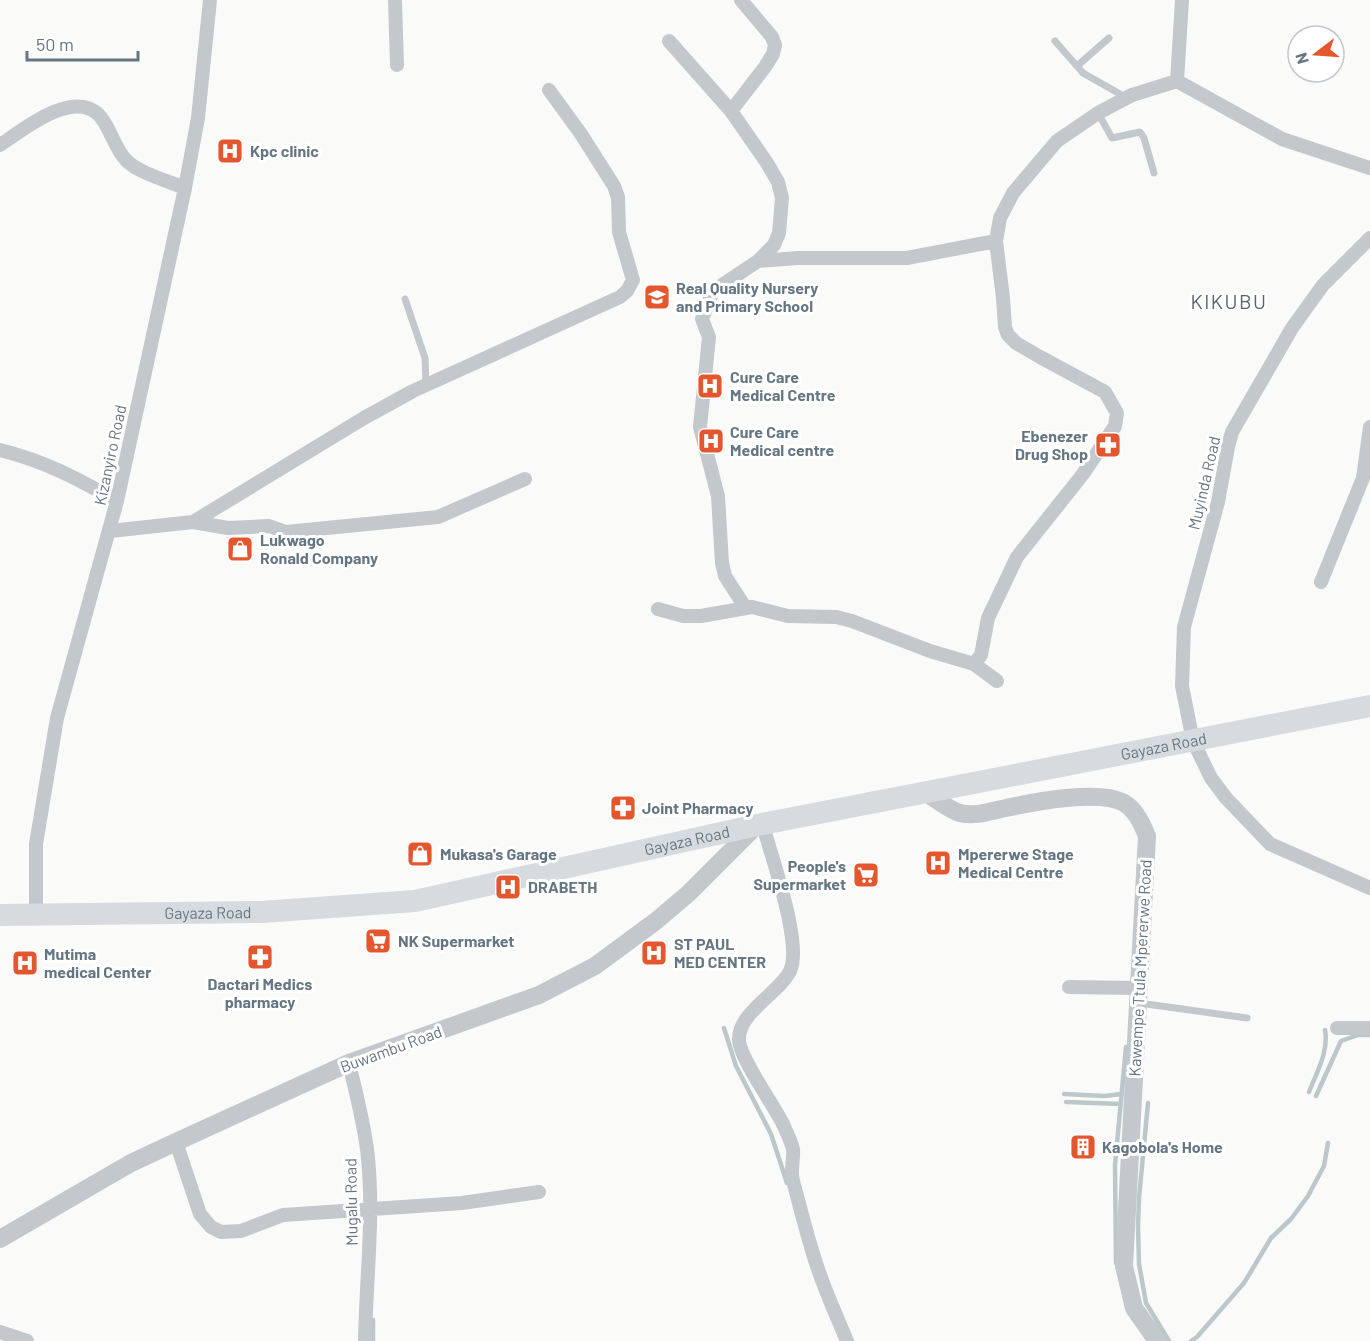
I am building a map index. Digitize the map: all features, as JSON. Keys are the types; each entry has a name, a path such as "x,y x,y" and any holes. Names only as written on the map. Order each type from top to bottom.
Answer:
{"main road":[{"name":"Gayaza Road","path":"0,915 262,912 415,901 760,825 1370,706"}],"street":[{"name":"Kizanyiro Road","path":"36,915 36,844 57,718 110,531 185,188 198,118 210,0"},
{"path":"395,0 397,65"},
{"path":"731,111 765,67 773,54 775,45 772,37 741,0"},
{"path":"1177,81 1182,0"},
{"path":"669,41 731,111 767,163 778,182 782,198 779,233 774,245 758,261 713,291 702,319 710,337 700,427 718,496 722,563 725,576 745,608"},
{"path":"974,664 981,655 988,618 1017,557 1083,474 1115,426 1117,413 1105,392 1040,357 1008,336 1005,327 1004,298 996,241 1000,218 1013,193 1057,141 1098,113 1126,98 1177,81 1282,139 1370,168"},
{"path":"193,522 364,417 426,384 620,297 631,286 633,280 619,232 618,197 614,186 581,134 549,90"},
{"path":"0,145 41,118 70,106 81,106 99,115 126,160 137,168 185,188"},
{"name":"Muyinda Road","path":"1370,238 1323,285 1298,319 1233,432 1227,447 1218,502 1184,627 1182,686 1193,741 1211,778 1226,798 1270,844 1370,888"},
{"path":"758,261 798,258 907,258 928,256 996,241"},
{"path":"1321,582 1363,478 1370,428"},
{"path":"0,450 66,472 117,501"},
{"path":"110,531 193,522 228,528 269,526 286,532 438,518 525,479"},
{"path":"658,609 683,616 717,615 745,608 762,608 788,616 836,617 930,651 974,664 996,681"},
{"name":"Kawempe Ttula Mpererwe Road","path":"925,792 958,813 974,814 1091,796 1124,803 1139,817 1147,836 1124,1266 1134,1308 1157,1341"},
{"path":"760,825 791,929 794,951 789,972 755,1008 741,1028 738,1040 751,1070 783,1124 793,1150 791,1176 818,1269 847,1341"},
{"name":"Buwambu Road","path":"0,1239 130,1163 348,1063 539,995 595,966 689,893 760,825"},
{"path":"1069,987 1139,995"},
{"path":"1337,1028 1370,1028"},
{"name":"Mugalu Road","path":"348,1063 362,1117 368,1155 370,1209 365,1341"},
{"path":"176,1142 200,1214 211,1227 221,1232 241,1231 283,1215 462,1203 539,1192"},
{"path":"0,1332 27,1341"}],"lane":[{"path":"1077,66 1109,39"},
{"path":"1055,40 1083,73 1126,98"},
{"path":"1098,113 1112,138 1140,132 1144,138 1154,173"},
{"path":"405,299 425,358 426,384"},
{"path":"1139,995 1247,1018"}],"waterway":[{"path":"724,1028 736,1066 771,1134 787,1183"},
{"path":"1309,1092 1324,1054 1325,1030"},
{"path":"1316,1096 1341,1041 1358,1035 1370,1035"},
{"path":"1116,1263 1115,1165 1126,1047"},
{"path":"1064,1094 1105,1096 1121,1094"},
{"path":"1066,1102 1121,1104"},
{"path":"1148,1103 1139,1198 1139,1264 1146,1303 1169,1341"},
{"path":"1191,1341 1244,1283 1271,1238 1291,1219 1308,1196 1324,1166 1328,1143"},
{"path":"373,1320 373,1341"}],"place":[{"name":"Kpc clinic","path":"230,151"},
{"name":"Real Quality Nursery and Primary School","path":"657,297"},
{"name":"Cure Care Medical Centre","path":"710,386"},
{"name":"Cure Care Medical centre","path":"711,441"},
{"name":"Ebenezer Drug Shop","path":"1108,445"},
{"name":"Lukwago Ronald Company","path":"240,549"},
{"name":"Joint Pharmacy","path":"623,808"},
{"name":"Mukasa's Garage","path":"420,854"},
{"name":"Mpererwe Stage Medical Centre","path":"938,863"},
{"name":"People's Supermarket","path":"866,875"},
{"name":"DRABETH","path":"508,887"},
{"name":"NK Supermarket","path":"378,941"},
{"name":"ST PAUL MED CENTER","path":"654,953"},
{"name":"Dactari Medics pharmacy","path":"260,957"},
{"name":"Mutima medical Center","path":"25,963"},
{"name":"Kagobola's Home","path":"1083,1147"}],"district":[{"name":"KIKUBU","path":"1229,302"}]}
